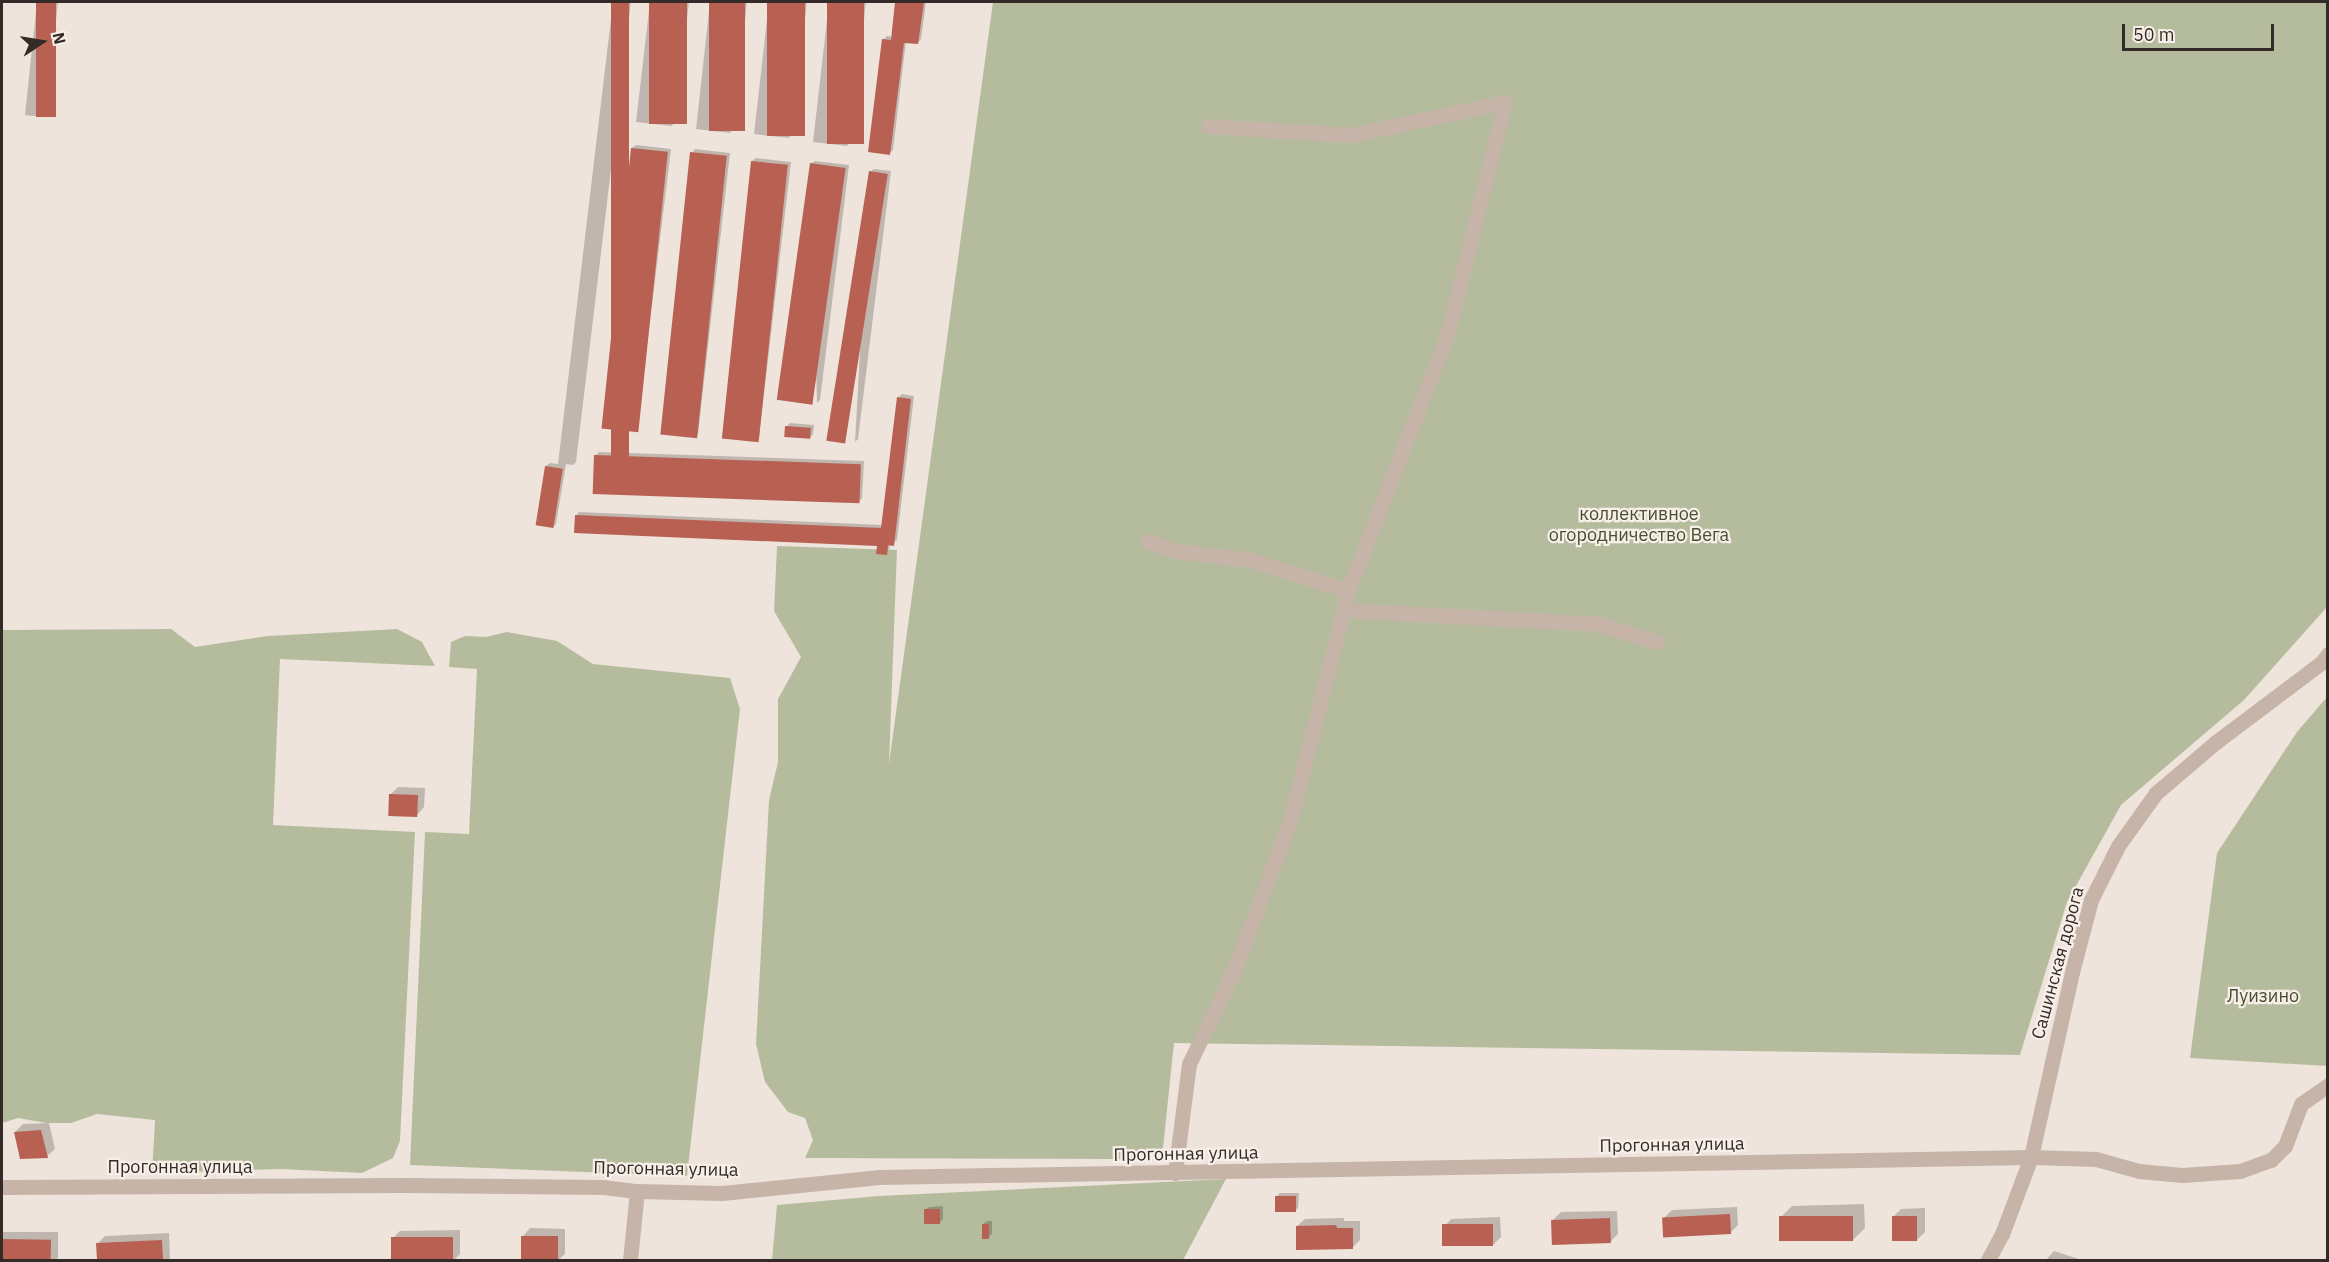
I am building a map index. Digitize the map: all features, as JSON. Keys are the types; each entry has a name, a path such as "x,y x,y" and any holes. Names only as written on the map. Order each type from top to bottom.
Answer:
{"street":[{"path":"1175,1173 1189,1064 1234,968 1290,821 1348,591 1448,336 1505,102 1352,135 1208,126"},
{"path":"1148,542 1176,551 1251,560 1348,591"},
{"path":"1343,610 1599,624 1657,642"},
{"name":"Сашинская дорога","path":"1988,1260 2002,1234 2031,1157 2072,972 2091,900 2118,846 2156,793 2216,742 2322,662 2328,654"},
{"name":"Прогонная улица","path":"2,1187 428,1185 603,1187 637,1191 722,1193 879,1177 2031,1157 2096,1159 2139,1171 2182,1175 2240,1171 2271,1160 2285,1146 2301,1104 2328,1085"},
{"path":"630,1260 637,1191"}],"green space":[{"name":"коллективное огородничество Вега","path":"993,2 2327,2 2327,607 2244,700 2121,805 2067,902 2020,1055 1174,1043 1163,1148 1150,1154 1126,1159 805,1158 813,1140 805,1118 788,1112 765,1082 756,1044 769,800 778,762 778,699 801,657 774,611 777,546 897,550 889,764"},
{"path":"171,629 195,647 268,636 397,629 422,642 435,666 280,659 273,825 415,832 400,1141 393,1158 362,1173 282,1169 152,1173 155,1120 97,1114 71,1123 46,1123 18,1118 2,1123 2,630"},
{"path":"507,632 557,641 593,664 730,678 740,709 687,1176 410,1165 425,832 469,834 477,669 449,667 451,642 465,636 486,637"},
{"name":"Луизино","path":"2327,697 2327,1066 2190,1058 2217,853 2297,732"},
{"path":"1226,1179 1183,1260 772,1260 777,1205 879,1196"}],"building":[{"path":"36,2 56,2 56,117 36,117"},
{"path":"611,2 629,2 629,468 611,468"},
{"path":"649,2 687,2 687,124 649,124"},
{"path":"709,2 745,2 745,131 709,131"},
{"path":"767,2 805,2 805,136 767,136"},
{"path":"827,2 864,2 864,144 827,144"},
{"path":"895,2 924,2 918,44 904,43 890,155 868,152 882,39 891,40"},
{"path":"631,148 668,152 638,432 602,428"},
{"path":"690,152 727,156 697,438 660,434"},
{"path":"751,161 788,165 759,442 722,438"},
{"path":"810,163 846,168 812,405 777,400"},
{"path":"869,171 888,174 845,444 826,441"},
{"path":"897,397 911,399 894,546 888,545 887,555 876,554 877,546 574,533 575,515 881,528"},
{"path":"785,426 811,428 810,439 784,437"},
{"path":"594,455 861,464 859,503 593,494"},
{"path":"545,466 563,469 553,528 536,525"},
{"path":"389,794 418,795 417,817 388,816"},
{"path":"41,1130 48,1158 20,1159 14,1132"},
{"path":"1275,1196 1296,1196 1296,1212 1275,1212"},
{"path":"924,1209 940,1209 940,1224 924,1224"},
{"path":"1730,1214 1731,1234 1663,1238 1662,1218"},
{"path":"1779,1216 1853,1216 1853,1241 1779,1241"},
{"path":"1892,1216 1917,1216 1917,1241 1892,1241"},
{"path":"1610,1218 1611,1243 1552,1245 1551,1220"},
{"path":"982,1224 989,1224 989,1239 982,1239"},
{"path":"1442,1224 1493,1224 1493,1246 1442,1246"},
{"path":"1336,1225 1337,1228 1353,1228 1353,1249 1296,1250 1296,1226"},
{"path":"521,1236 558,1236 558,1260 521,1260"},
{"path":"391,1237 453,1237 453,1260 391,1260"},
{"path":"2,1239 51,1240 51,1260 2,1260"},
{"path":"162,1240 163,1260 97,1260 96,1243"}]}
